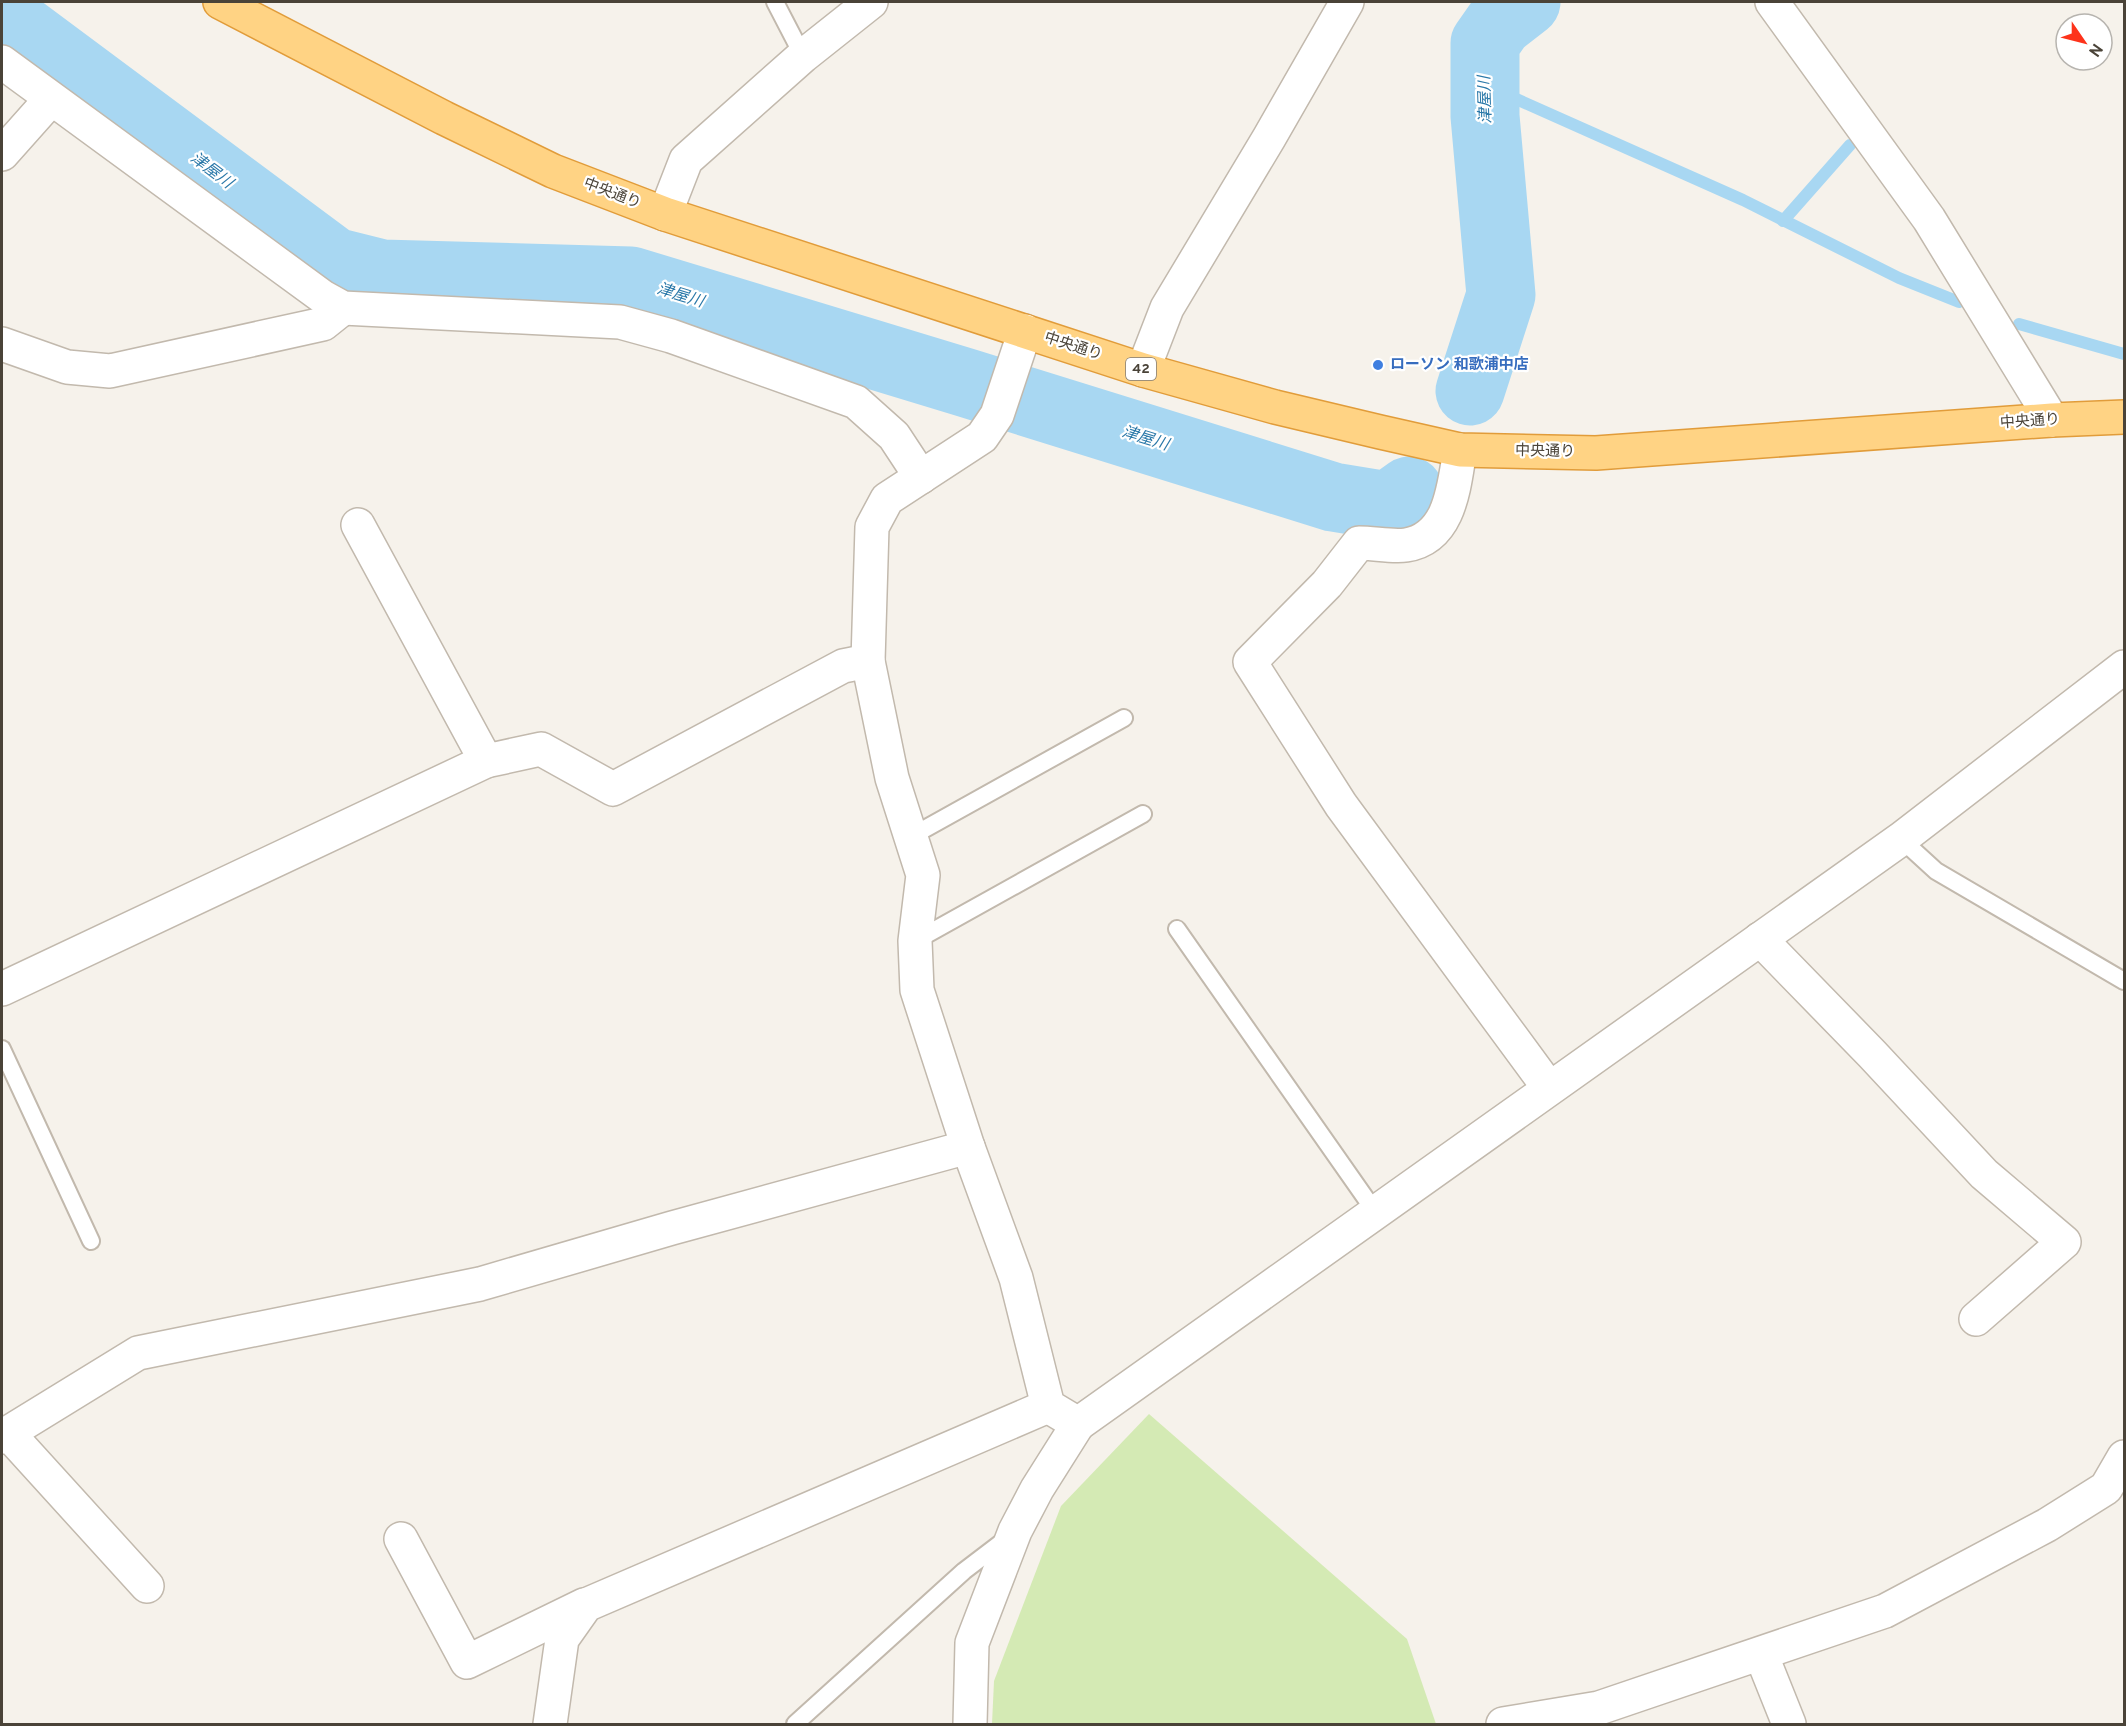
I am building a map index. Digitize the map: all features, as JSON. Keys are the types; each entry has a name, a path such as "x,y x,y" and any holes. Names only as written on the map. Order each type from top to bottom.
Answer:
{"highway":[{"name":"中央通り","path":"220,2 444,118 553,171 665,214 1143,370 1275,407 1460,450 1596,453 2052,420 2124,417"}],"street":[{"path":"665,214 686,160 803,56 871,2"},
{"path":"1143,370 1167,308 1347,2"},
{"path":"1772,2 1929,219 2052,420"},
{"path":"2,62 322,297 343,308 620,322 671,336 856,402 894,436 921,477"},
{"path":"2,154 51,99"},
{"path":"2,344 68,367 110,371 323,324 343,308"},
{"path":"1025,331 996,415 982,436 887,499 872,527 868,661 892,778 923,875 915,941 917,990 968,1147 1016,1278 1048,1406 1078,1424"},
{"path":"1460,450 1453,490 1446,512 1437,526 1425,538 1406,545 1359,543 1327,584 1250,662 1341,805 1549,1088"},
{"path":"357,525 486,761"},
{"path":"2,989 486,761 541,749 613,789 843,666 868,661"},
{"path":"970,1725 972,1643 1015,1531 1037,1489 1078,1424 1901,839 2124,667"},
{"path":"1760,939 1984,1174 2064,1242 1976,1319"},
{"path":"147,1586 4,1435 138,1353 480,1284 672,1228 968,1147"},
{"path":"401,1539 467,1662 586,1605 1048,1406"},
{"path":"1503,1725 1601,1716 1761,1653 1885,1611 2048,1525 2115,1495 2124,1457"},
{"path":"550,1725 562,1639 586,1605"},
{"path":"1761,1653 1789,1725"}],"lane":[{"path":"775,2 803,56"},
{"path":"912,836 1124,718"},
{"path":"915,941 1143,814"},
{"path":"1901,839 1936,872 2124,981"},
{"path":"1177,929 1376,1214"},
{"path":"2,1049 91,1240"},
{"path":"795,1725 964,1571 1015,1531"}],"green space":[{"path":"1149,1414 1407,1639 1436,1724 992,1724 994,1681 1061,1506"}],"waterway":[{"name":"津屋川","path":"1470,391 1501,295 1485,116 1485,43 1499,23 1526,2"},
{"name":"津屋川","path":"2,15 334,262 382,274 631,281 1333,497 1388,506 1409,491"},
{"path":"1485,116 1514,98 1743,200 1899,278 1959,302"},
{"path":"1783,221 1850,145"},
{"path":"2019,324 2124,354"}],"place":[{"name":"ローソン 和歌浦中店","path":"1378,365"}]}
